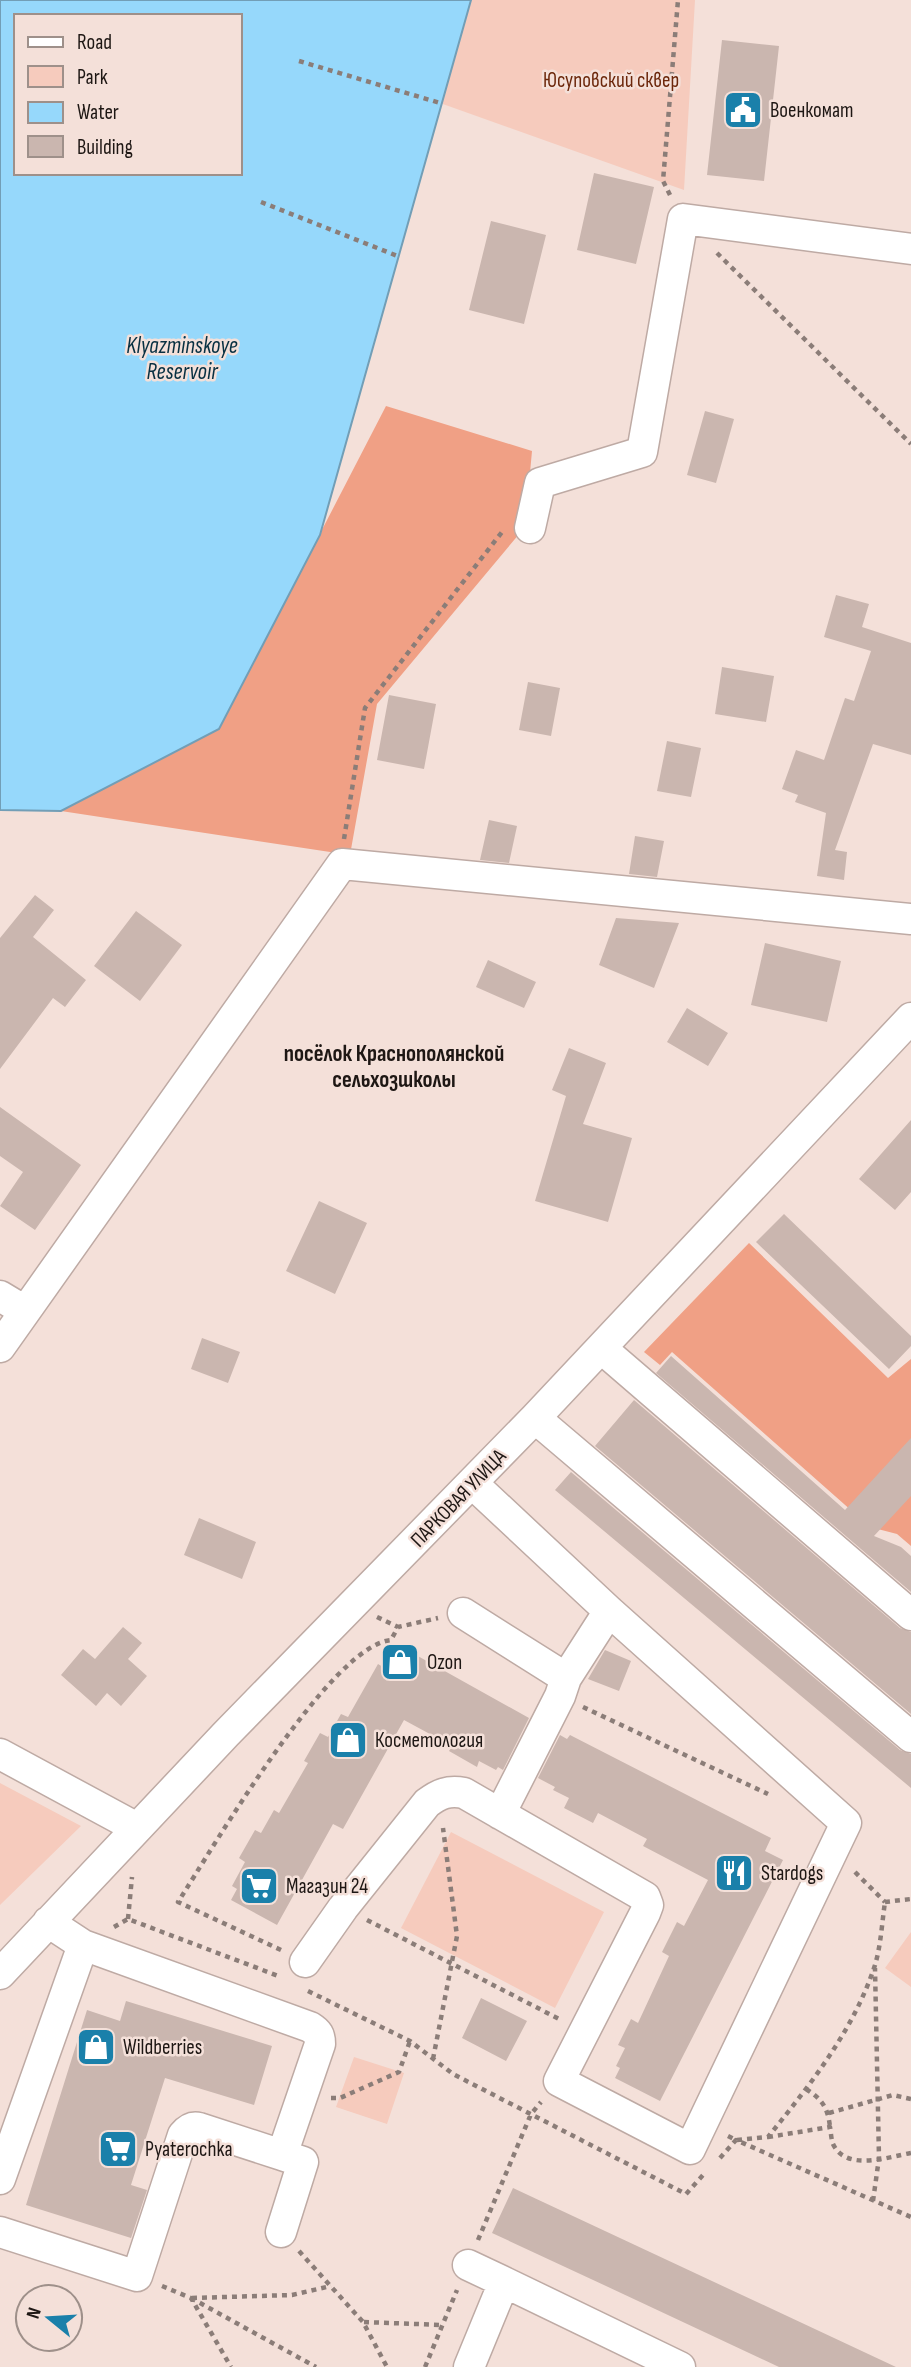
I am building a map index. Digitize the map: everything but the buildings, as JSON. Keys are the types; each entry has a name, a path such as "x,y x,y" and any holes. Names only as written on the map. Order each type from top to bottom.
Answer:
{"street":[{"path":"518,527 540,483 642,452 683,219 911,249"},
{"path":"0,1347 13,1304 342,864 911,919"},
{"name":"ПАРКОВАЯ УЛИЦА","path":"0,1974 137,1828 536,1418 911,1018"},
{"path":"601,1348 911,1615"},
{"path":"536,1418 911,1737"},
{"path":"297,1976 343,1908 427,1803 439,1794 454,1791 464,1793 645,1897 648,1905 645,1913 559,2081 690,2149 846,1823 609,1611 472,1483"},
{"path":"500,1814 563,1687 609,1611"},
{"path":"463,1613 563,1687"},
{"path":"0,1754 137,1828"},
{"path":"48,1922 83,1945 316,2031 320,2043 282,2155"},
{"path":"0,2179 83,1945"},
{"path":"0,2232 137,2276 183,2135 194,2127 303,2162 281,2232"},
{"path":"468,2265 680,2367"},
{"path":"469,2367 504,2282"}],"path":[{"path":"678,0 663,181 683,219 911,444"},
{"path":"299,61 440,103"},
{"path":"261,202 400,257"},
{"path":"342,864 346,820 365,708 518,527"},
{"path":"373,1615 398,1627 463,1613"},
{"path":"398,1627 391,1640 379,1641 363,1650 316,1699 266,1763 178,1902 297,1976 410,2041 453,2074 686,2194 736,2140 830,2127"},
{"path":"563,1687 771,1795"},
{"path":"433,2059 457,1936 439,1794"},
{"path":"848,1866 885,1902"},
{"path":"885,1902 911,1899"},
{"path":"873,2201 879,2158 875,1964 885,1902"},
{"path":"343,1908 584,2032"},
{"path":"83,1945 128,1919 297,1976"},
{"path":"768,2137 806,2089 849,2024 875,1964"},
{"path":"302,2096 340,2098 399,2072 410,2041"},
{"path":"425,2367 531,2114 559,2081"},
{"path":"806,2089 818,2096 829,2113 833,2143 847,2158 857,2161 911,2153"},
{"path":"829,2113 893,2095 911,2099"},
{"path":"736,2140 911,2217"},
{"path":"281,2232 363,2322 387,2367"},
{"path":"137,2276 191,2298 316,2367"},
{"path":"191,2298 292,2295 331,2286"},
{"path":"191,2298 231,2367"},
{"path":"363,2322 442,2325"}],"green space":[{"name":"Юсуповский сквер","path":"469,0 695,0 684,190 440,103"},
{"path":"0,1783 81,1826 0,1905"},
{"path":"451,1832 604,1912 555,2008 401,1928"},
{"path":"911,1932 911,1987 885,1968"},
{"path":"354,2057 404,2073 387,2124 336,2107"}],"shaded area":[{"path":"386,406 532,451 525,527 377,704 350,855 61,811 219,729"},
{"path":"749,1243 888,1378 911,1359 911,1546 897,1534 870,1527 672,1352 660,1365 644,1352"}],"water":[{"name":"Klyazminskoye Reservoir","path":"0,0 471,0 320,535 219,729 61,811 0,810"}],"place":[{"name":"Военкомат","path":"743,110"},
{"name":"Ozon","path":"400,1662"},
{"name":"Косметология","path":"348,1740"},
{"name":"Stardogs","path":"734,1873"},
{"name":"Магазин 24","path":"259,1886"},
{"name":"Wildberries","path":"96,2047"},
{"name":"Pyaterochka","path":"118,2149"}],"district":[{"name":"посёлок Краснополянской сельхозшколы","path":"394,1066"}]}
